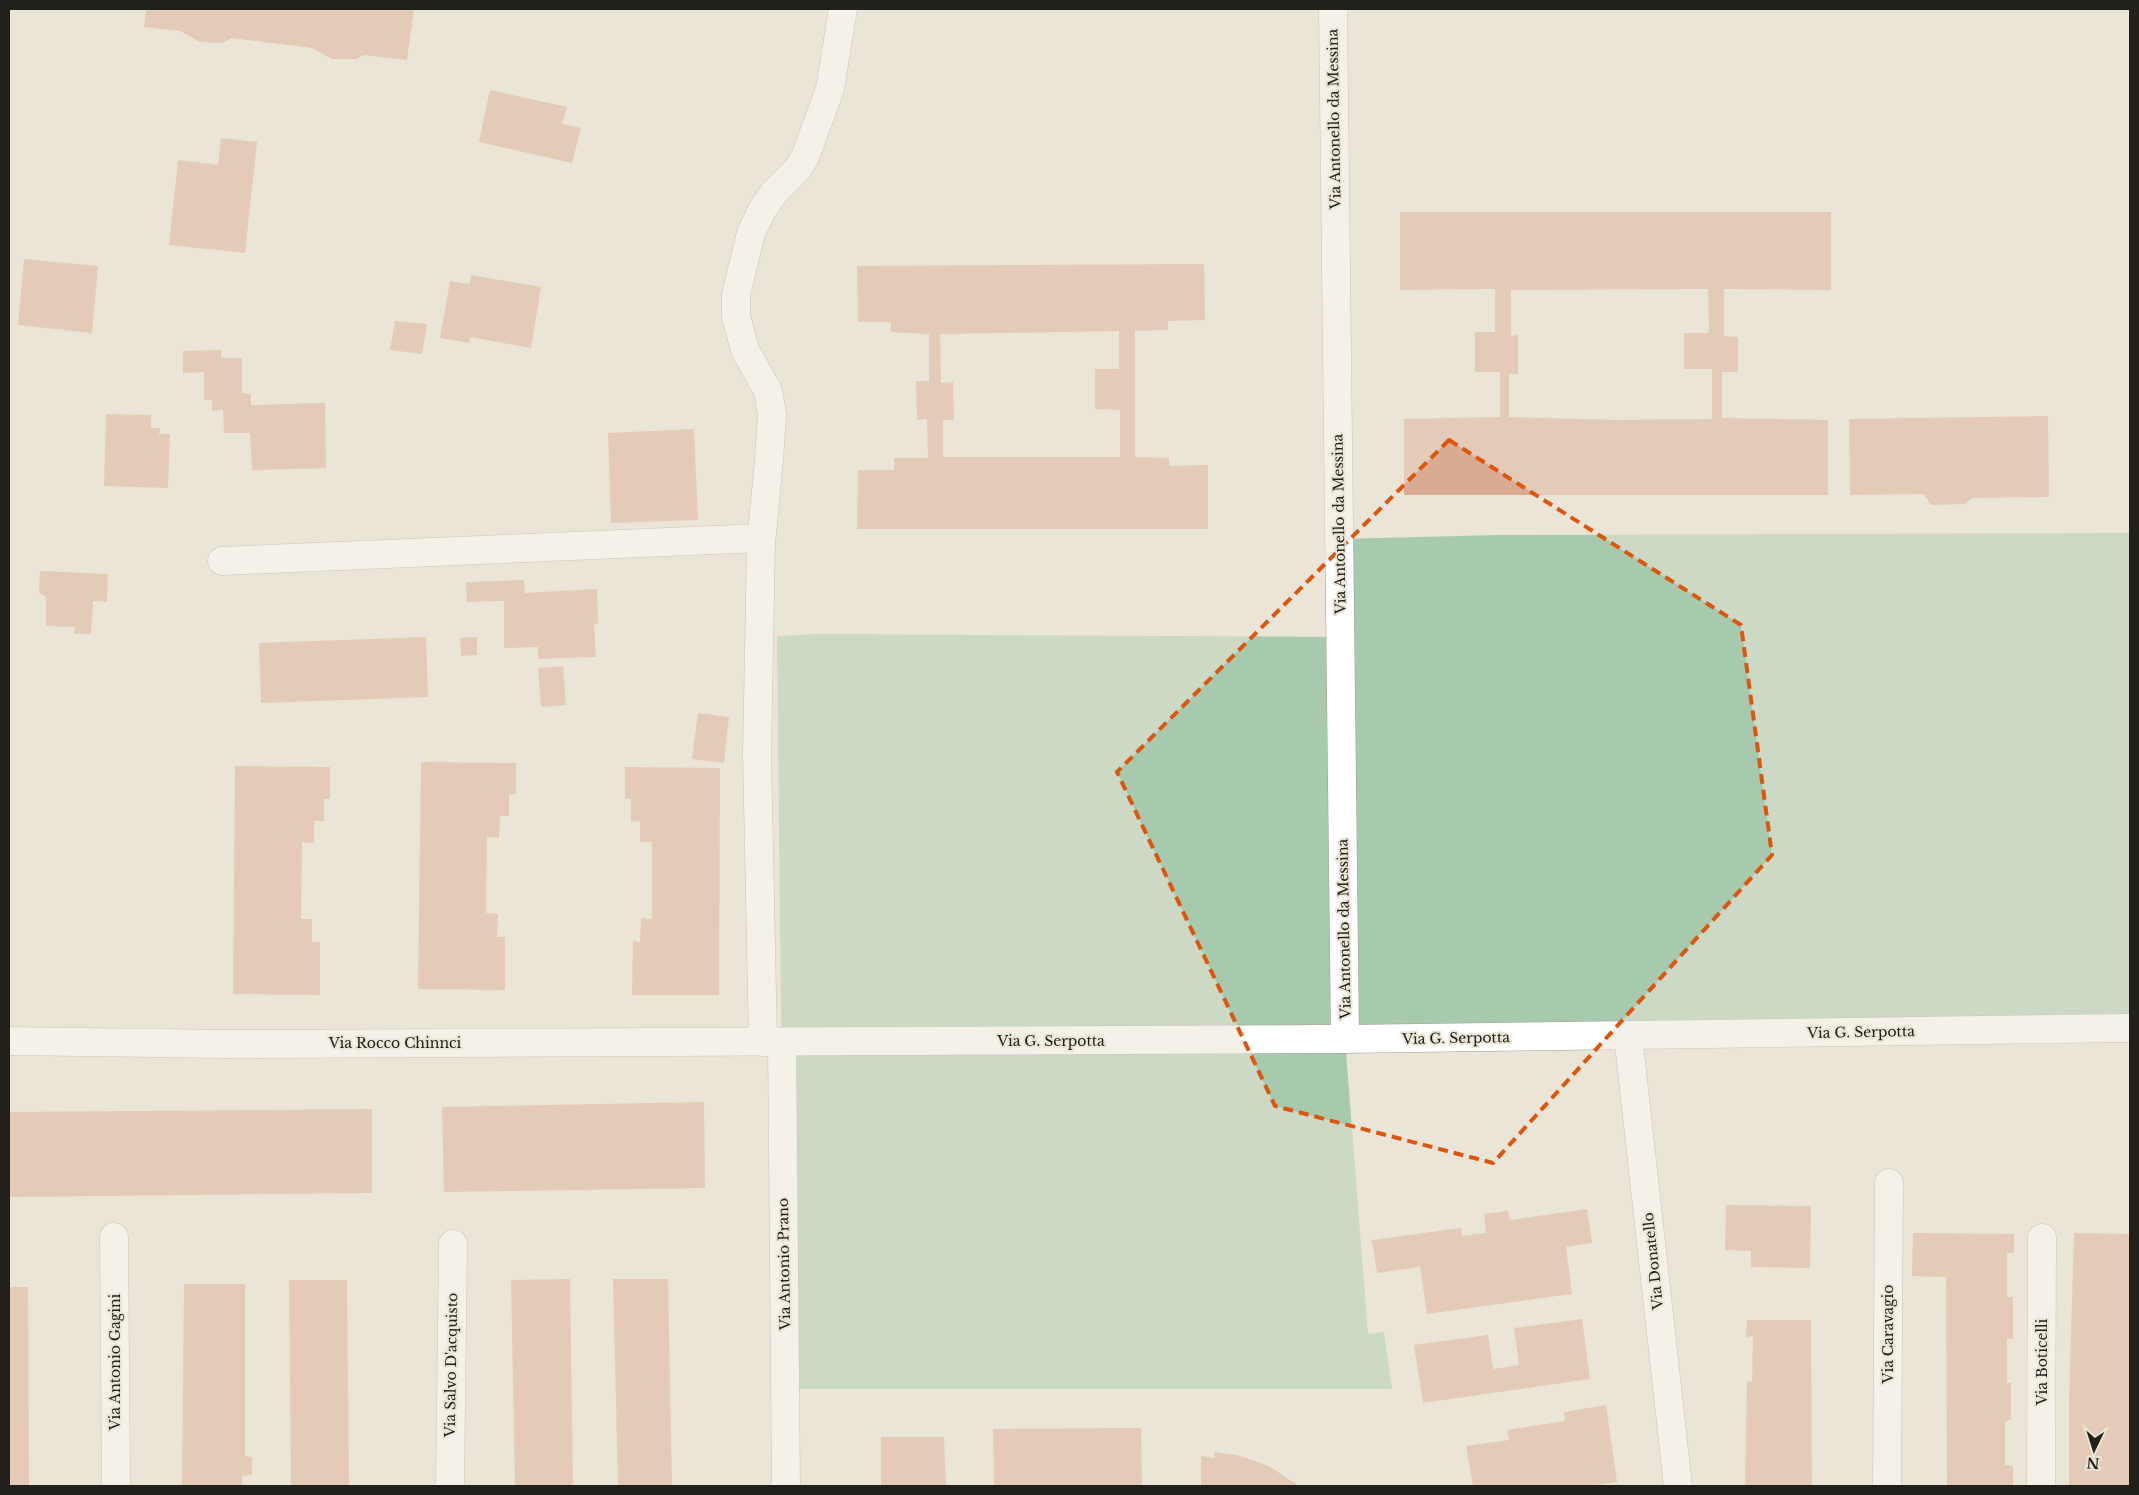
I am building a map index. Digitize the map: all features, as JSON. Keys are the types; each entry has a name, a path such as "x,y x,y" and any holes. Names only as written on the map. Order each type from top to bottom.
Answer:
{"street":[{"name":"Via Antonio Prano","path":"786,1486 772,1042 757,754 762,538 770,460 772,414 768,391 744,350 736,316 736,295 751,233 762,210 773,194 797,170 805,157 830,89 843,9"},
{"name":"Via Antonello da Messina","path":"1333,9 1345,1039"},
{"path":"222,561 762,538"},
{"name":"Via G. Serpotta","path":"772,1042 1345,1039 2130,1028"},
{"name":"Via Donatello","path":"1628,1035 1678,1486"},
{"name":"Via Rocco Chinnci","path":"9,1041 228,1044 772,1042"},
{"name":"Via Caravagio","path":"1887,1486 1889,1183"},
{"name":"Via Antonio Gagini","path":"114,1237 116,1486"},
{"name":"Via Boticelli","path":"2041,1486 2042,1238"},
{"name":"Via Salvo D'acquisto","path":"450,1486 452,1244"}],"highlighted area":[{"path":"1449,440 1741,625 1772,855 1493,1163 1275,1106 1117,772"}],"green space":[{"path":"2130,533 2130,1028 1345,1040 1368,1334 1384,1332 1392,1389 785,1389 777,636 820,634 1340,637 1339,539 1499,535"}],"building":[{"path":"146,9 414,9 407,60 364,55 356,59 332,59 312,48 231,38 223,43 200,42 180,31 144,27"},
{"path":"490,90 567,107 562,124 581,128 572,163 479,142"},
{"path":"221,138 257,142 245,253 169,245 178,160 218,165"},
{"path":"1400,212 1831,212 1831,290 1724,289 1724,336 1738,337 1738,372 1722,372 1722,418 1828,420 1828,495 1404,495 1404,419 1500,417 1500,372 1475,372 1475,332 1495,332 1495,289 1400,290","holes":["1708,289 1709,333 1684,333 1684,369 1712,369 1712,419 1618,420 1509,417 1509,374 1518,374 1518,335 1511,336 1511,290"]},
{"path":"24,259 98,266 92,333 18,325"},
{"path":"1204,264 1205,320 1168,321 1168,330 1135,331 1135,457 1169,458 1169,466 1208,465 1208,529 857,529 858,470 894,470 894,458 928,458 927,419 917,420 916,381 929,381 929,334 891,332 891,322 858,322 857,266","holes":["1119,331 1119,369 1095,369 1095,409 1120,410 1120,457 943,457 943,420 954,420 953,382 941,383 940,334"]},
{"path":"471,275 541,287 531,348 470,337 469,343 440,338 450,281 470,284"},
{"path":"395,321 427,324 422,354 390,350"},
{"path":"221,350 221,358 242,358 242,393 251,394 251,405 325,403 326,468 252,470 250,433 224,433 223,410 212,411 212,400 204,400 204,372 183,373 183,351"},
{"path":"106,414 151,415 151,428 160,428 159,434 170,434 168,488 104,486"},
{"path":"2048,416 2049,497 1972,498 1965,504 1931,505 1924,494 1850,495 1849,419"},
{"path":"694,429 698,520 611,523 608,433"},
{"path":"40,571 108,574 107,602 93,601 91,634 74,634 75,627 46,626 46,597 39,593"},
{"path":"524,580 525,593 597,589 598,624 594,623 596,657 538,659 538,647 504,648 504,601 467,602 466,582"},
{"path":"426,637 428,697 261,703 259,643"},
{"path":"477,637 477,655 461,656 460,638"},
{"path":"563,666 566,705 541,707 538,668"},
{"path":"698,713 729,717 724,763 692,759"},
{"path":"421,762 516,763 516,794 509,794 509,816 500,816 499,838 487,837 486,913 498,914 497,937 505,937 505,990 418,989"},
{"path":"235,766 330,767 330,799 324,799 324,821 314,821 314,843 302,842 301,919 312,919 312,942 320,942 320,995 233,994"},
{"path":"625,767 720,768 719,995 632,995 633,941 640,942 641,918 652,919 652,842 640,842 640,822 631,821 631,799 625,799"},
{"path":"704,1102 705,1188 444,1192 442,1107"},
{"path":"372,1109 372,1193 9,1197 9,1112"},
{"path":"1726,1205 1811,1206 1810,1268 1751,1267 1751,1251 1725,1250"},
{"path":"1587,1209 1592,1243 1566,1247 1572,1294 1427,1314 1420,1267 1377,1273 1372,1240 1461,1228 1462,1236 1486,1233 1484,1214 1508,1211 1510,1220"},
{"path":"1913,1233 2014,1234 2014,1253 2007,1253 2007,1297 2013,1297 2013,1339 2007,1339 2007,1383 2011,1382 2011,1420 2005,1421 2005,1465 2013,1466 2013,1486 1947,1486 1946,1277 1912,1276"},
{"path":"2074,1233 2130,1234 2130,1486 2069,1486 2069,1403"},
{"path":"570,1279 573,1486 515,1486 511,1280"},
{"path":"613,1279 668,1279 672,1486 618,1486"},
{"path":"289,1280 347,1280 349,1486 291,1486"},
{"path":"184,1284 245,1284 245,1456 252,1457 252,1475 242,1476 242,1486 182,1486"},
{"path":"9,1287 28,1287 29,1486 9,1486"},
{"path":"1582,1319 1590,1379 1423,1403 1414,1345 1488,1335 1493,1369 1519,1365 1514,1328"},
{"path":"1747,1320 1811,1320 1812,1486 1745,1486 1747,1381 1752,1382 1753,1336 1746,1337"},
{"path":"1606,1405 1617,1482 1589,1486 1473,1486 1466,1446 1509,1440 1507,1430 1565,1421 1564,1412"},
{"path":"1141,1428 1142,1486 994,1486 993,1429"},
{"path":"881,1437 944,1437 946,1486 881,1486"},
{"path":"1214,1452 1237,1455 1269,1466 1299,1486 1201,1486 1201,1456 1215,1458"}]}
